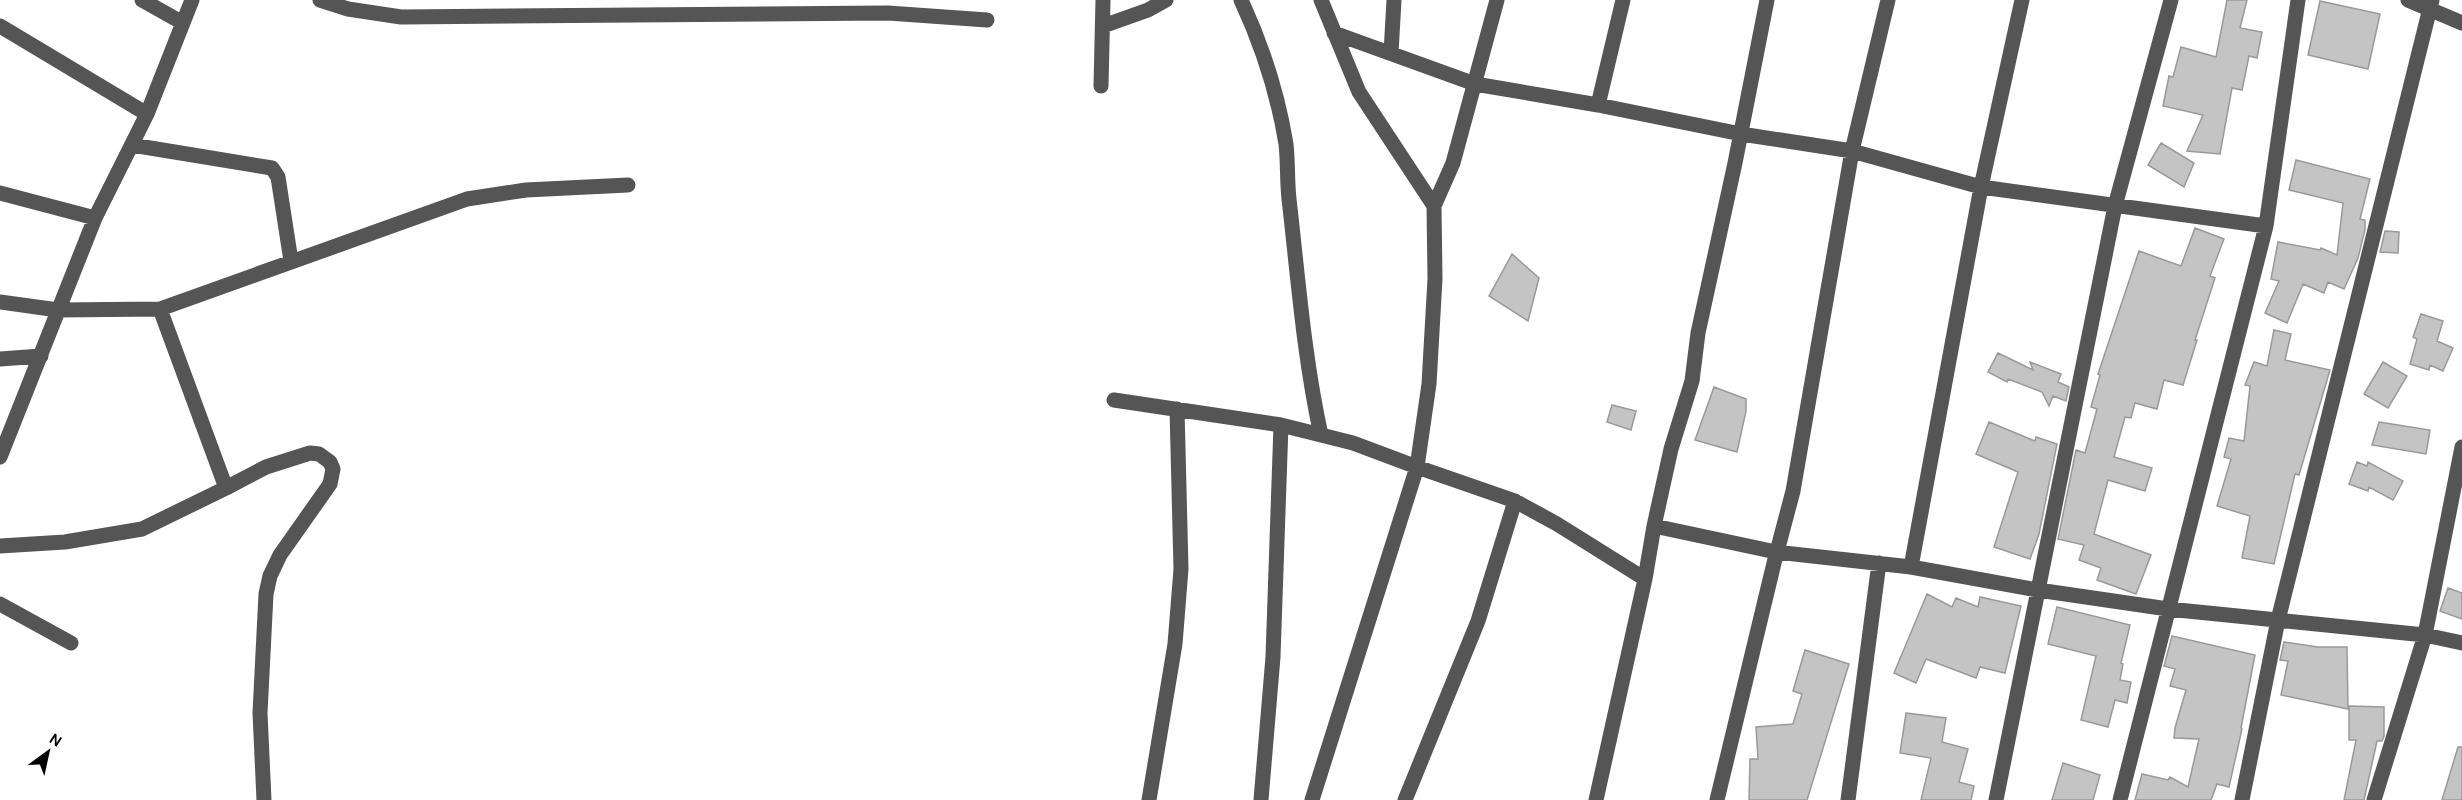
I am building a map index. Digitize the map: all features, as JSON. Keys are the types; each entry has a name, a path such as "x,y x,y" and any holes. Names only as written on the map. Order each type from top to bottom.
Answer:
{"street":[{"path":"142,0 183,23"},
{"path":"0,457 95,218 147,114 192,0"},
{"path":"320,0 348,9 401,17 888,13 987,21"},
{"path":"1101,86 1103,0"},
{"path":"1102,26 1148,10 1166,0"},
{"path":"1241,0 1251,21 1274,88 1286,145 1289,196 1313,398 1321,435"},
{"path":"1321,0 1359,92 1434,206"},
{"path":"1391,53 1394,0"},
{"path":"1312,800 1417,467 1429,384 1435,279 1434,206 1454,163 1497,0"},
{"path":"1598,105 1623,0"},
{"path":"1596,800 1645,579 1671,448 1692,381 1698,333 1767,0"},
{"path":"1718,800 1776,552 1793,491 1852,151 1888,0"},
{"path":"1911,567 1981,187 2022,0"},
{"path":"1996,800 2115,206 2171,0"},
{"path":"2120,800 2266,226 2298,0"},
{"path":"2408,0 2431,5 2462,23"},
{"path":"2242,800 2278,620 2431,5"},
{"path":"0,26 147,114"},
{"path":"1334,33 1475,84 1598,105 1741,134 1852,151 1981,187 2266,226"},
{"path":"132,145 272,168 278,177 291,261"},
{"path":"0,302 58,310 160,309 467,199 526,190 628,185"},
{"path":"0,194 95,218"},
{"path":"160,309 226,488"},
{"path":"0,359 41,356"},
{"path":"1114,400 1281,425 1353,443 1515,501 1557,524 1645,579"},
{"path":"1149,800 1175,644 1181,569 1177,410"},
{"path":"1261,800 1273,657 1281,425"},
{"path":"2374,800 2425,635 2462,447"},
{"path":"0,546 65,542 142,529 266,467 310,453 319,454 330,462 333,469 330,484 280,555 270,576 266,594 260,712 264,800"},
{"path":"1405,800 1478,621 1515,501"},
{"path":"1654,526 1776,552 1911,567 2038,590 2168,609 2425,635 2462,643"},
{"path":"1848,800 1879,563"},
{"path":"0,604 71,643"}],"building":[{"path":"2227,0 2247,0 2240,28 2262,32 2257,58 2249,56 2242,90 2232,88 2220,154 2187,151 2203,115 2163,106 2169,76 2173,77 2181,47 2216,57"},
{"path":"2320,1 2380,14 2368,69 2308,55"},
{"path":"2161,143 2194,163 2184,187 2148,165"},
{"path":"2296,160 2370,179 2360,219 2365,220 2365,230 2358,258 2344,289 2328,282 2324,293 2303,284 2287,323 2265,313 2279,281 2271,279 2278,242 2320,250 2321,248 2337,255 2343,203 2289,190"},
{"path":"2195,228 2224,239 2210,276 2215,278 2183,385 2164,380 2157,409 2135,403 2131,418 2125,417 2114,457 2152,468 2145,491 2108,480 2094,534 2151,555 2136,594 2097,580 2101,568 2079,560 2084,545 2058,539 2076,450 2085,453 2097,409 2091,407 2100,375 2098,374 2139,251 2181,266"},
{"path":"2385,231 2399,232 2398,253 2380,252"},
{"path":"1512,254 1539,278 1528,321 1489,296"},
{"path":"2421,314 2443,321 2437,341 2453,348 2443,371 2430,365 2429,370 2410,364 2417,339 2413,337"},
{"path":"2274,330 2291,334 2285,360 2330,370 2299,475 2295,474 2274,564 2242,558 2250,516 2217,506 2231,459 2224,457 2229,438 2244,441 2250,386 2245,385 2254,362 2267,366"},
{"path":"1998,353 2033,370 2030,362 2061,374 2058,382 2069,387 2066,401 2053,396 2049,406 2042,392 2008,379 2007,382 1988,372"},
{"path":"2383,362 2407,376 2388,408 2364,394"},
{"path":"1714,387 1746,399 1746,411 1737,452 1695,440"},
{"path":"1612,405 1636,411 1631,430 1607,422"},
{"path":"1989,422 2035,441 2036,437 2057,444 2039,534 2030,559 1994,547 2018,472 1976,454"},
{"path":"2379,422 2430,430 2426,454 2372,445"},
{"path":"2357,462 2367,466 2368,462 2403,481 2393,500 2369,487 2368,491 2349,484"},
{"path":"2448,588 2462,593 2462,619 2440,611"},
{"path":"1927,594 1952,607 1956,598 1978,607 1980,597 2021,606 2005,673 1980,667 1976,678 1926,659 1916,683 1894,673"},
{"path":"2057,607 2130,625 2121,663 2123,664 2120,680 2131,682 2127,703 2115,700 2108,727 2081,720 2096,656 2048,644"},
{"path":"2172,636 2255,655 2229,787 2217,784 2211,800 2135,800 2142,774 2168,780 2170,777 2188,787 2199,739 2174,738 2186,690 2170,686 2175,669 2164,666"},
{"path":"2284,642 2318,647 2347,647 2348,709 2281,695 2288,661 2280,660"},
{"path":"1805,650 1849,664 1807,800 1749,800 1750,759 1758,759 1756,727 1793,724 1802,694 1793,691"},
{"path":"2349,706 2384,707 2384,736 2382,741 2377,741 2364,800 2344,800 2356,740 2349,740"},
{"path":"1906,713 1946,718 1942,742 1968,749 1959,782 1974,786 1971,800 1921,800 1931,758 1900,753"},
{"path":"2458,747 2462,747 2462,800 2442,800"},
{"path":"2063,763 2100,775 2093,800 2052,800"}]}
